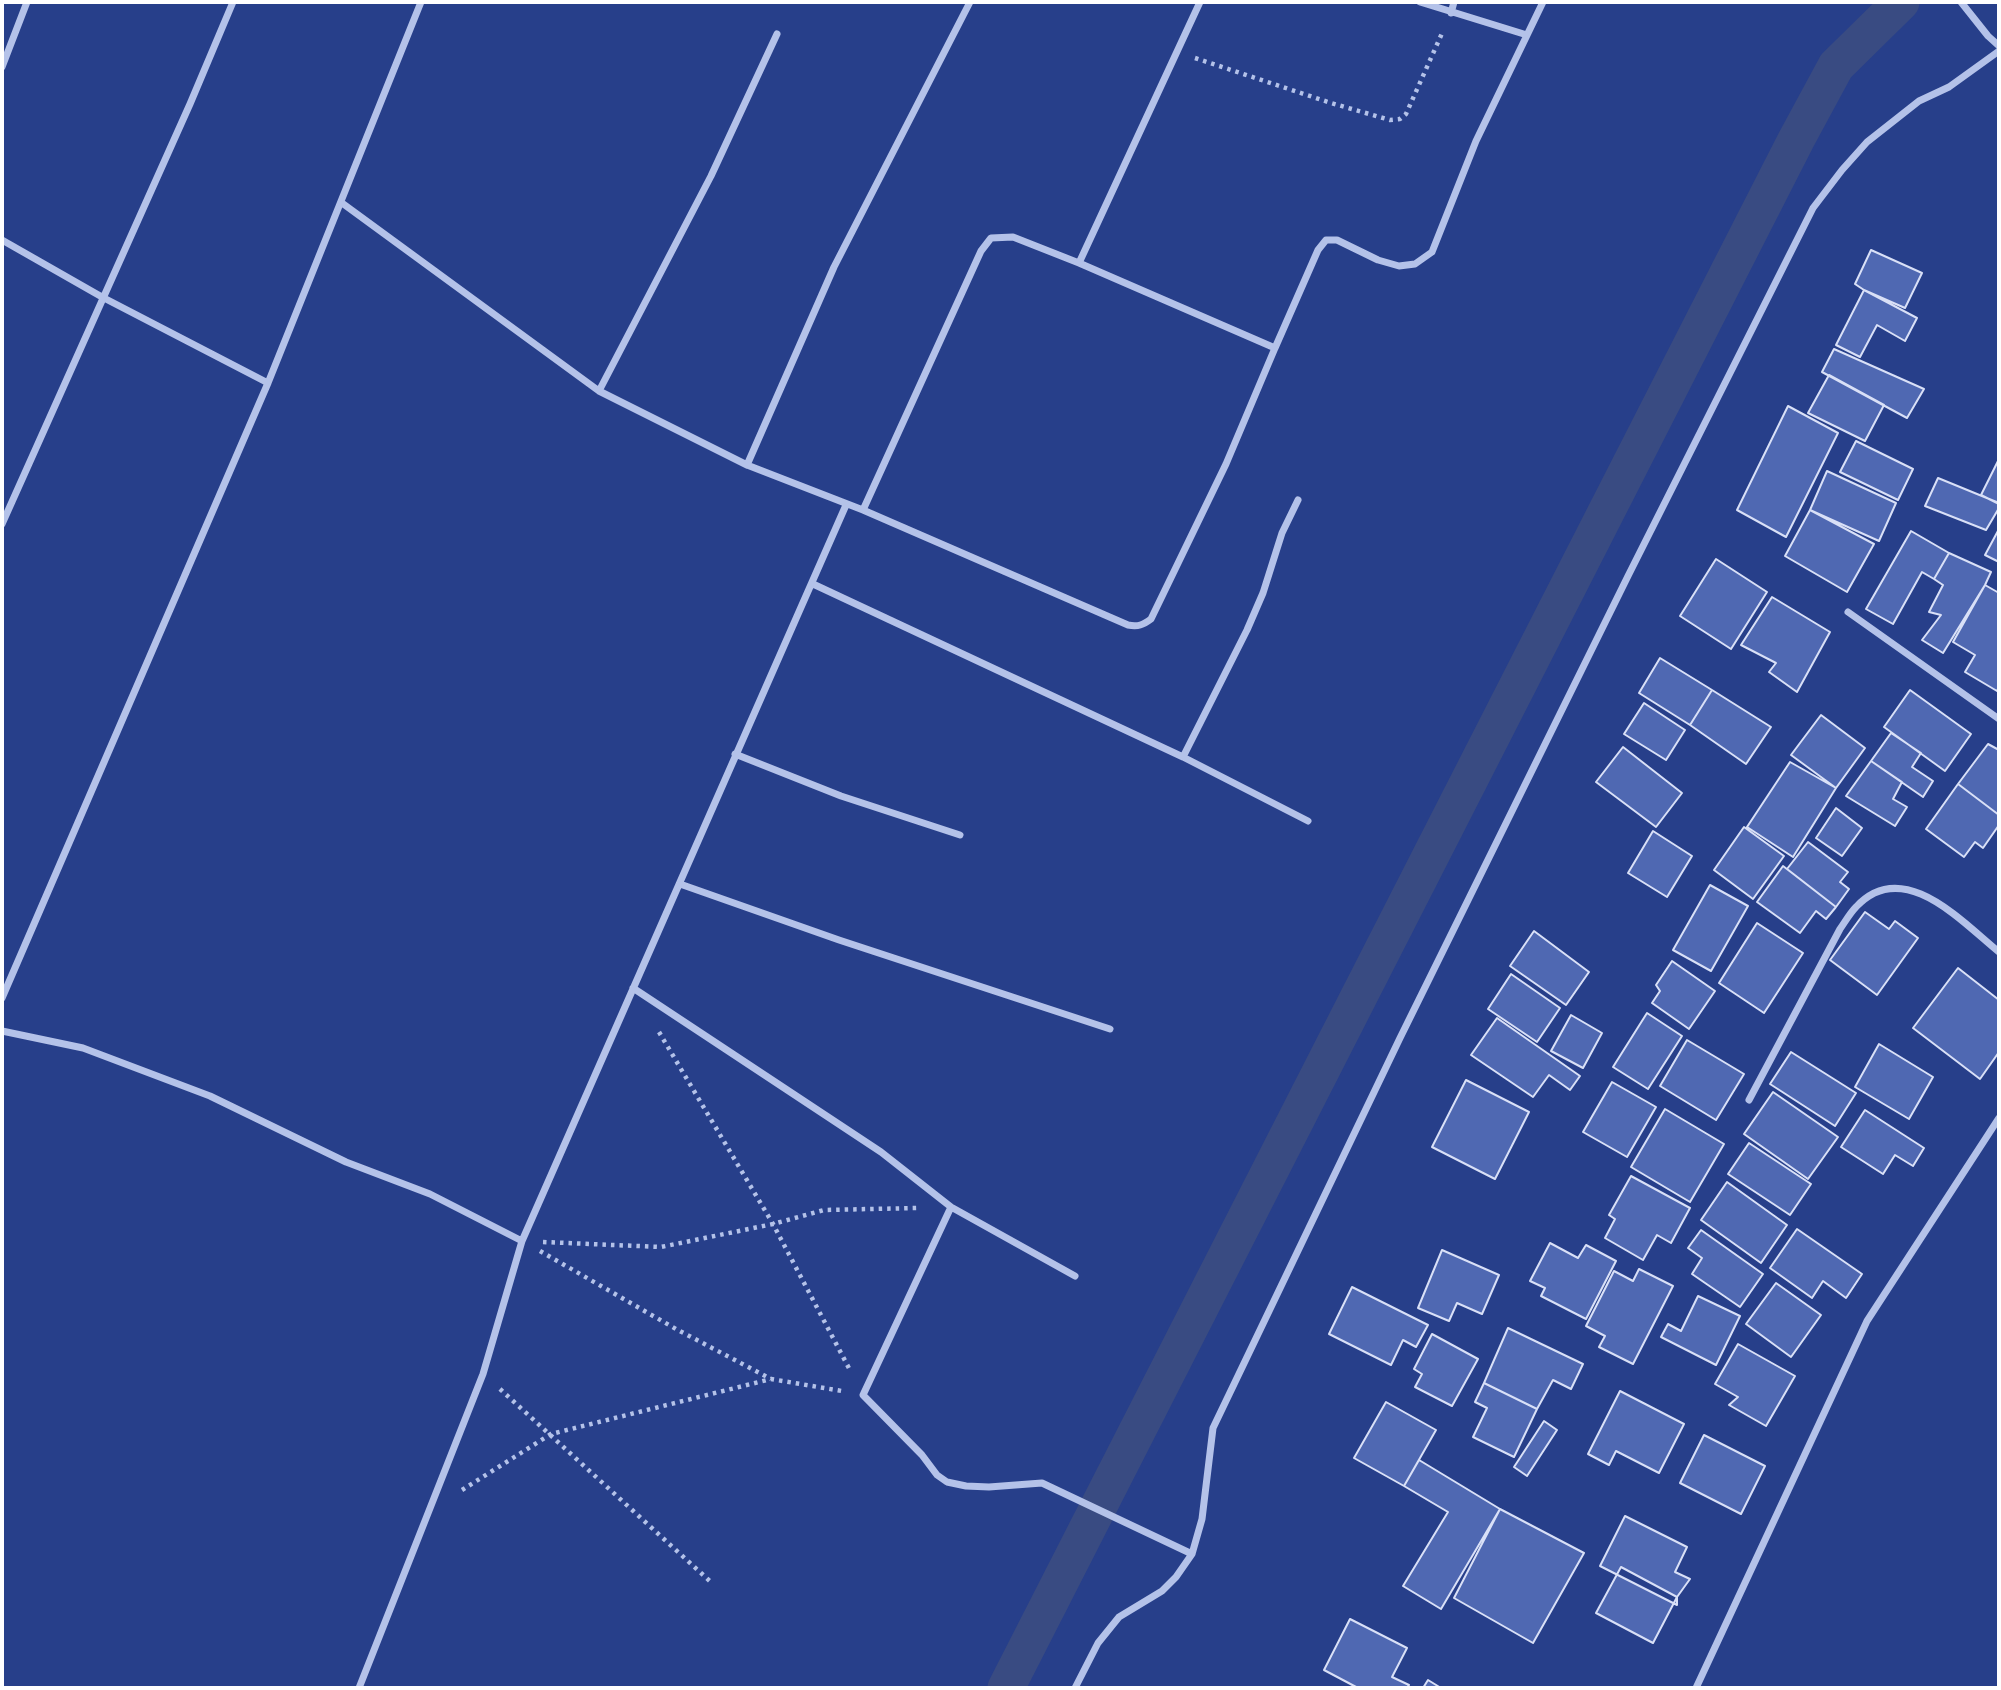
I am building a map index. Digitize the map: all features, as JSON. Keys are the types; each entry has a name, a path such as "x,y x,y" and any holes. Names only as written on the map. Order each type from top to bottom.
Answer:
{"street":[{"path":"2,66 27,2"},
{"path":"2,524 233,2"},
{"path":"2,998 268,383 421,2"},
{"path":"747,465 834,267 970,2"},
{"path":"1079,263 1200,2"},
{"path":"1420,2 1527,35"},
{"path":"1451,13 1454,2"},
{"path":"342,202 599,391 747,465 863,510 1128,625 1136,626 1144,624 1155,612 1226,464 1318,250 1326,240 1338,240 1378,260 1399,266 1415,264 1432,253 1476,141 1544,2"},
{"path":"1074,1688 1098,1643 1119,1617 1162,1591 1192,1554 1202,1519 1213,1428 1399,1038 1813,208 1842,170 1877,133 1919,101 1949,87 1999,48 1961,2"},
{"path":"599,391 711,176 777,34"},
{"path":"863,510 981,251 991,238 1013,237 1275,348"},
{"path":"2,240 102,297 268,383"},
{"path":"1183,757 1252,618 1282,533 1298,500"},
{"path":"359,1688 432,1510 483,1374 522,1241 846,505"},
{"path":"813,584 1183,757 1308,821"},
{"path":"1847,612 1999,719"},
{"path":"735,754 841,796 960,835"},
{"path":"680,884 839,940 1110,1029"},
{"path":"1749,1100 1840,929 1857,906 1871,895 1881,890 1913,889 1933,899 1999,952"},
{"path":"633,988 881,1152 951,1207 1075,1276"},
{"path":"2,1031 83,1048 210,1096 346,1162 429,1194 522,1241"},
{"path":"1696,1688 1867,1321 1999,1118"},
{"path":"951,1207 863,1395 922,1455 937,1475 947,1482 989,1487 1042,1483 1192,1554"}],"path":[{"path":"1178,52 1331,103 1390,120 1399,119 1406,114 1451,13"},
{"path":"654,1023 773,1224 863,1395"},
{"path":"522,1241 661,1247 773,1224 824,1210 951,1207"},
{"path":"522,1241 676,1329 771,1379 863,1395"},
{"path":"483,1374 551,1433 713,1584"},
{"path":"432,1510 551,1433 771,1379"}],"building":[{"path":"1871,250 1922,273 1905,308 1855,284"},
{"path":"1864,290 1917,318 1905,341 1877,325 1860,357 1836,345"},
{"path":"1834,349 1924,389 1907,418 1822,372"},
{"path":"1829,375 1884,405 1865,441 1808,413"},
{"path":"1788,406 1838,433 1786,537 1737,510"},
{"path":"1856,441 1913,469 1898,500 1840,472"},
{"path":"1999,462 1999,504 1981,495"},
{"path":"1827,471 1896,503 1879,541 1810,510"},
{"path":"1938,478 1999,503 1999,508 1986,530 1925,506"},
{"path":"1810,510 1874,544 1847,592 1785,556"},
{"path":"1999,529 1999,562 1985,555"},
{"path":"1911,531 1949,553 1934,579 1922,572 1893,624 1866,609"},
{"path":"1949,553 1991,572 1943,653 1922,640 1941,615 1929,612 1943,585 1934,579"},
{"path":"1716,559 1767,592 1731,649 1680,616"},
{"path":"1985,585 1999,593 1997,691 1965,672 1975,655 1953,642"},
{"path":"1772,597 1830,632 1797,692 1769,672 1776,663 1741,645"},
{"path":"1660,658 1712,690 1690,725 1639,693"},
{"path":"1712,690 1771,727 1746,764 1690,725"},
{"path":"1910,690 1971,734 1945,771 1884,727"},
{"path":"1644,703 1685,730 1666,760 1624,734"},
{"path":"1821,715 1865,748 1836,788 1791,755"},
{"path":"1891,733 1921,753 1912,767 1933,781 1923,797 1871,761"},
{"path":"1988,744 1999,750 1999,815 1958,784"},
{"path":"1623,747 1682,793 1656,827 1596,782"},
{"path":"1871,761 1902,782 1893,799 1907,807 1895,826 1846,796"},
{"path":"1790,762 1836,788 1793,857 1747,827"},
{"path":"1958,784 1999,815 1999,825 1983,848 1975,842 1964,857 1926,829"},
{"path":"1836,808 1862,828 1842,856 1816,838"},
{"path":"1744,827 1784,856 1753,899 1714,870"},
{"path":"1653,831 1692,856 1667,897 1628,873"},
{"path":"1808,842 1848,872 1840,882 1849,889 1836,907 1787,869"},
{"path":"1783,866 1836,907 1826,919 1816,911 1800,933 1757,902"},
{"path":"1710,885 1748,906 1711,971 1673,950"},
{"path":"1865,912 1889,929 1895,921 1918,938 1877,995 1830,960"},
{"path":"1757,923 1803,953 1764,1013 1719,983"},
{"path":"1534,931 1589,972 1566,1005 1510,966"},
{"path":"1672,961 1715,991 1689,1029 1652,1003 1660,991 1656,985"},
{"path":"1958,968 1999,1000 1999,1052 1980,1079 1913,1028"},
{"path":"1511,974 1560,1008 1537,1042 1488,1009"},
{"path":"1647,1013 1682,1036 1648,1089 1613,1067"},
{"path":"1571,1015 1602,1033 1583,1068 1551,1051"},
{"path":"1497,1018 1580,1076 1570,1090 1549,1075 1533,1097 1471,1055"},
{"path":"1687,1040 1744,1074 1716,1120 1660,1086"},
{"path":"1879,1044 1933,1077 1909,1119 1855,1087"},
{"path":"1791,1052 1856,1093 1835,1126 1770,1084"},
{"path":"1466,1080 1529,1112 1495,1179 1432,1147"},
{"path":"1612,1082 1656,1107 1627,1157 1583,1132"},
{"path":"1773,1092 1838,1137 1808,1179 1744,1134"},
{"path":"1665,1109 1724,1144 1690,1202 1631,1167"},
{"path":"1865,1110 1924,1148 1913,1166 1895,1155 1883,1174 1841,1147"},
{"path":"1749,1143 1811,1184 1790,1215 1728,1174"},
{"path":"1631,1176 1690,1208 1671,1243 1657,1235 1643,1260 1605,1238 1615,1219 1609,1215"},
{"path":"1727,1182 1787,1225 1761,1263 1701,1220"},
{"path":"1797,1229 1862,1274 1846,1298 1823,1281 1812,1298 1770,1268"},
{"path":"1701,1230 1763,1274 1740,1307 1692,1274 1702,1258 1688,1248"},
{"path":"1550,1243 1578,1258 1586,1245 1616,1261 1586,1319 1541,1296 1545,1288 1530,1281"},
{"path":"1442,1250 1499,1275 1482,1314 1457,1303 1449,1321 1418,1308"},
{"path":"1639,1269 1673,1286 1633,1364 1599,1347 1605,1336 1586,1326 1614,1271 1633,1281"},
{"path":"1776,1283 1821,1315 1791,1357 1746,1324"},
{"path":"1352,1287 1428,1325 1416,1347 1403,1340 1391,1365 1329,1334"},
{"path":"1698,1296 1740,1316 1716,1365 1661,1337 1668,1324 1681,1331"},
{"path":"1508,1328 1583,1364 1571,1389 1553,1380 1537,1409 1484,1383"},
{"path":"1432,1334 1478,1359 1452,1406 1415,1387 1422,1374 1414,1369"},
{"path":"1738,1344 1795,1376 1766,1426 1729,1405 1738,1397 1715,1384"},
{"path":"1484,1383 1537,1409 1514,1457 1473,1437 1487,1408 1475,1402"},
{"path":"1620,1391 1684,1424 1659,1473 1616,1451 1609,1465 1588,1454"},
{"path":"1386,1402 1436,1430 1404,1486 1354,1458"},
{"path":"1544,1421 1557,1430 1527,1476 1514,1467"},
{"path":"1704,1435 1765,1466 1741,1514 1680,1483"},
{"path":"1419,1460 1500,1509 1441,1609 1403,1586 1448,1512 1404,1486"},
{"path":"1500,1509 1584,1553 1533,1643 1454,1598"},
{"path":"1625,1516 1687,1547 1675,1572 1690,1579 1677,1597 1677,1605 1600,1566"},
{"path":"1621,1567 1677,1597 1653,1643 1596,1613"},
{"path":"1350,1619 1407,1648 1392,1677 1409,1685 1407,1688 1358,1688 1324,1670"},
{"path":"1428,1680 1441,1688 1423,1688"}],"waterway":[{"path":"1006,1688 1796,140 1836,66 1901,2"}]}
